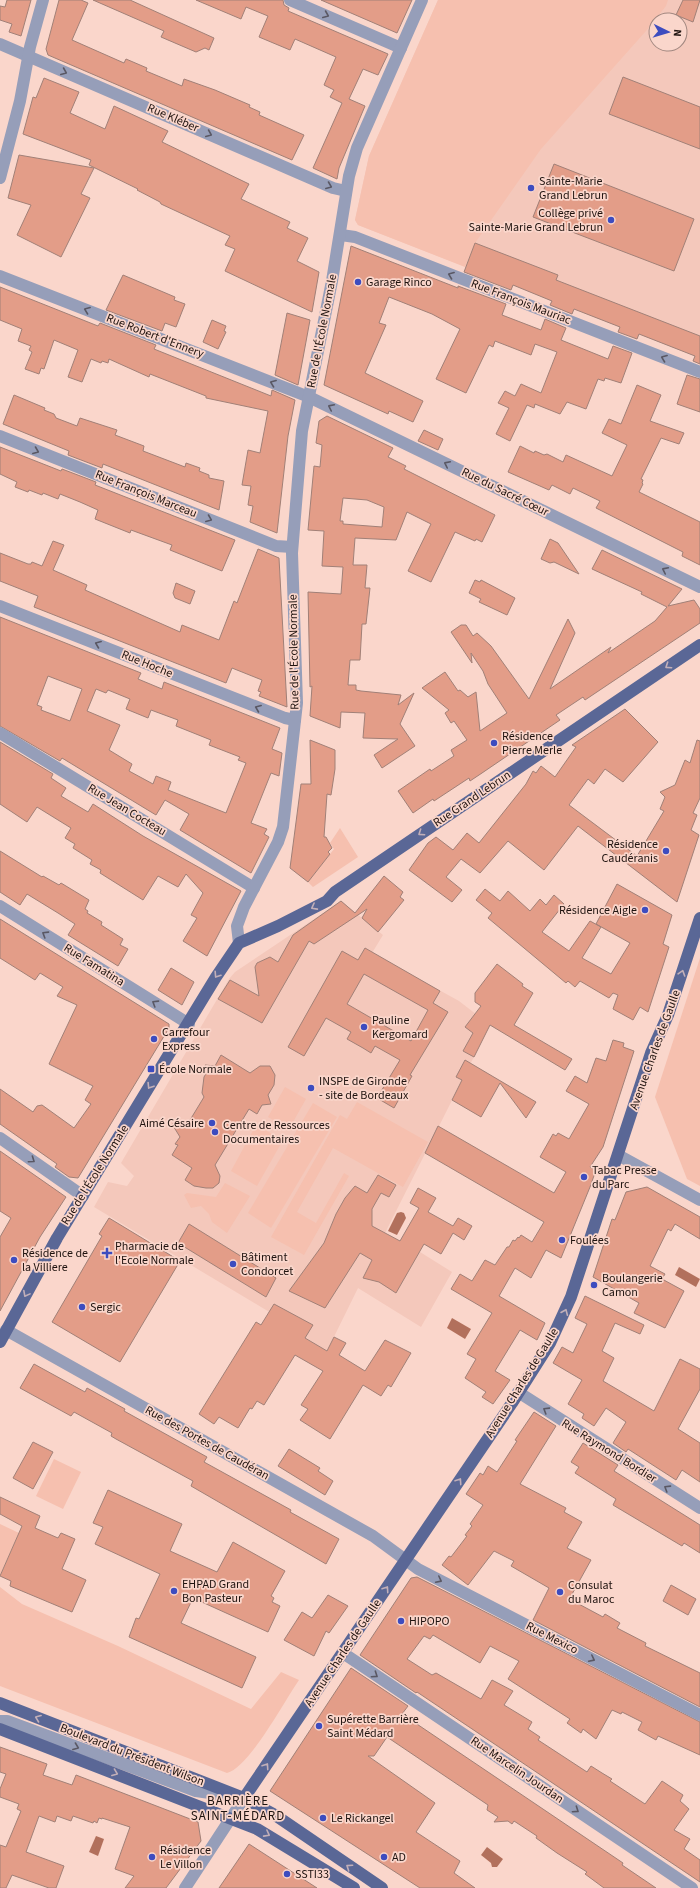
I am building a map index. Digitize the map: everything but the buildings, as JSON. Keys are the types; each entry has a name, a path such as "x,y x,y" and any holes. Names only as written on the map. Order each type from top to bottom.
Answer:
{"main road":[{"name":"Rue Grand Lebrun","path":"240,943 278,926 327,901 335,892 700,644"},
{"name":"Avenue Charles de Gaulle","path":"244,1798 343,1653 550,1343 571,1297 651,1053 668,1015 700,918"},
{"name":"Rue de l'École Normale","path":"0,1342 42,1263 189,1024 216,977 240,943"},
{"name":"Boulevard du Président Wilson","path":"0,1704 244,1798 275,1815 382,1888"},
{"name":"Boulevard du Président Wilson","path":"0,1729 232,1818 272,1837 354,1888"}],"street":[{"path":"0,178 20,101 29,56 43,0"},
{"path":"290,0 401,48"},
{"name":"Rue de l'École Normale","path":"240,943 237,926 254,888 278,842 283,828 297,703 292,548 302,431 341,235 346,191 357,148 422,0"},
{"name":"Rue Kléber","path":"0,44 334,188 346,191"},
{"name":"Rue François Mauriac","path":"341,235 355,237 700,372"},
{"name":"Rue Robert d'Ennery","path":"0,276 309,397"},
{"name":"Rue du Sacré Cœur","path":"309,397 700,587"},
{"name":"Rue François Marceau","path":"0,436 276,546 292,548"},
{"name":"Rue Hoche","path":"0,606 285,718 295,720"},
{"name":"Rue Jean Cocteau","path":"0,733 254,888"},
{"name":"Rue Famatina","path":"0,906 189,1024"},
{"path":"0,1138 83,1196"},
{"path":"618,1155 700,1200"},
{"name":"Rue des Portes de Caudéran","path":"6,1330 373,1536 406,1559"},
{"name":"Rue Raymond Bordier","path":"518,1392 700,1508"},
{"name":"Rue Mexico","path":"406,1559 418,1569 700,1715"},
{"name":"Rue Marcelin Jourdan","path":"343,1653 692,1888"},
{"path":"0,1708 14,1709"},
{"path":"0,1721 7,1721 196,1791 244,1798 185,1888"}],"shaded area":[{"name":"Sainte-Marie Grand Lebrun","path":"438,0 700,0 700,358 358,225 355,220 369,156"},
{"path":"438,0 668,0 666,6 661,12 648,12 648,28 541,149 475,243 465,267 358,225 355,220 369,156"},
{"path":"340,828 358,857 313,887 308,882 334,849 330,843"},
{"name":"INSPE de Gironde - site de Bordeaux","path":"341,901 383,935 372,953 459,1001 490,1025 385,1233 452,1272 421,1327 358,1288 327,1351 274,1318 276,1316 94,1207 108,1182 127,1186 134,1176 121,1163 229,979 235,972"},
{"path":"700,958 700,1186 687,1179 655,1097"},
{"path":"285,1087 306,1099 289,1129 268,1117"},
{"path":"357,1102 428,1142 403,1187 333,1148 297,1212 316,1223 344,1173 349,1176 304,1255 271,1237 340,1115 347,1119"},
{"path":"313,1103 337,1117 271,1228 248,1213"},
{"path":"256,1125 283,1140 257,1186 231,1171"},
{"path":"225,1183 250,1196 227,1233 212,1222 209,1214 201,1206 191,1208 184,1195 187,1193 216,1197"},
{"path":"397,1213 404,1213 406,1218 397,1235 388,1231"},
{"path":"679,1267 700,1279 696,1287 675,1275"},
{"path":"452,1318 471,1329 465,1339 447,1328"},
{"path":"54,1459 81,1472 63,1509 36,1496"},
{"path":"0,1524 19,1533 0,1575"},
{"path":"0,1587 22,1604 118,1646 251,1709 281,1672 299,1680 256,1747 236,1768 227,1773 0,1686"},
{"path":"96,1836 104,1839 98,1856 89,1852"},
{"path":"487,1847 503,1859 497,1867 492,1867 491,1863 481,1855"}],"place":[{"name":"Sainte-Marie Grand Lebrun","path":"531,188"},
{"name":"Collège privé Sainte-Marie Grand Lebrun","path":"611,220"},
{"name":"Garage Rinco","path":"358,282"},
{"name":"Résidence Pierre Merle","path":"494,743"},
{"name":"Résidence Caudéranis","path":"666,851"},
{"name":"Résidence Aigle","path":"645,910"},
{"name":"Pauline Kergomard","path":"364,1027"},
{"name":"Carrefour Express","path":"154,1039"},
{"name":"École Normale","path":"151,1069"},
{"name":"INSPE de Gironde - site de Bordeaux","path":"311,1088"},
{"name":"Aimé Césaire","path":"212,1123"},
{"name":"Centre de Ressources Documentaires","path":"215,1132"},
{"name":"Tabac Presse du Parc","path":"584,1177"},
{"name":"Foulées","path":"562,1240"},
{"name":"Pharmacie de l'Ecole Normale","path":"107,1253"},
{"name":"Résidence de la Villiere","path":"14,1260"},
{"name":"Bâtiment Condorcet","path":"233,1264"},
{"name":"Boulangerie Camon","path":"594,1285"},
{"name":"Sergic","path":"82,1307"},
{"name":"EHPAD Grand Bon Pasteur","path":"174,1591"},
{"name":"Consulat du Maroc","path":"560,1592"},
{"name":"HIPOPO","path":"401,1621"},
{"name":"Supérette Barrière Saint Médard","path":"319,1726"},
{"name":"Le Rickangel","path":"323,1818"},
{"name":"Résidence Le Villon","path":"152,1857"},
{"name":"AD","path":"384,1857"},
{"name":"SSTI33","path":"287,1874"}],"district":[{"name":"BARRIÈRE SAINT-MÉDARD","path":"238,1808"}]}
